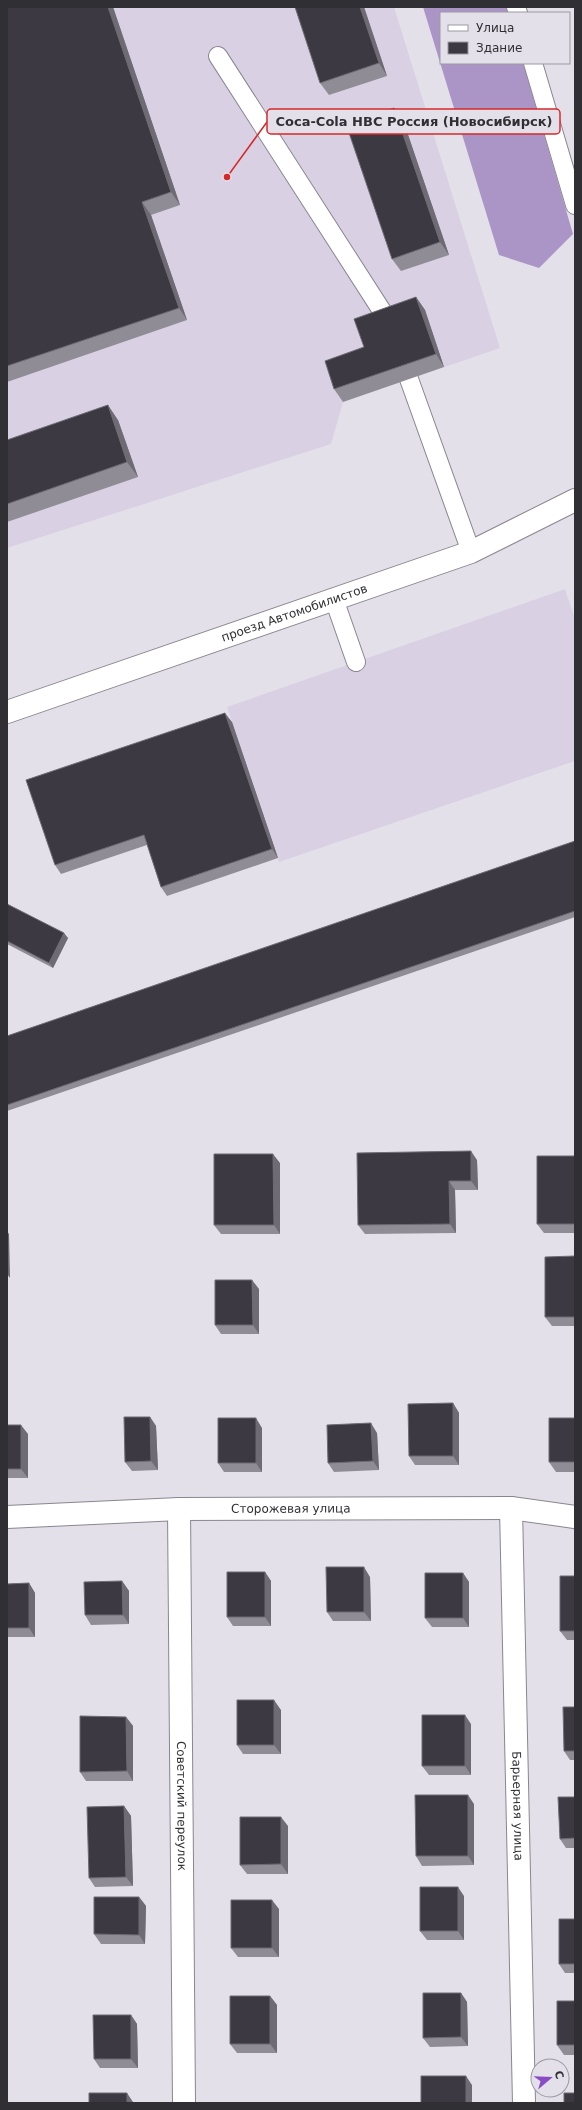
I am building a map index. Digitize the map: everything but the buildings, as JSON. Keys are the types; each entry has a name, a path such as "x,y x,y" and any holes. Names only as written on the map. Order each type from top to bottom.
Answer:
{"street":[{"name":"проезд Автомобилистов","path":"7,712 471,552 575,500"},
{"name":"Сторожевая улица","path":"7,1517 179,1509 511,1508 575,1517"},
{"name":"Барьерная улица","path":"511,1508 524,2103"},
{"name":"Советский переулок","path":"179,1509 184,2103"}],"lane":[{"path":"218,56 389,322"},
{"path":"533,64 575,205"},
{"path":"409,379 471,552"},
{"path":"334,599 356,662"}],"shaded area":[{"path":"7,7 394,7 500,348 343,402 331,444 7,548"},
{"path":"423,7 506,7 508,12 440,12 440,62"},
{"path":"440,64 523,64 573,234 539,268 499,255"},
{"path":"565,589 575,619 575,761 279,862 227,707"}],"place":[{"name":"Coca-Cola HBC Россия (Новосибирск)","path":"227,177"}]}
